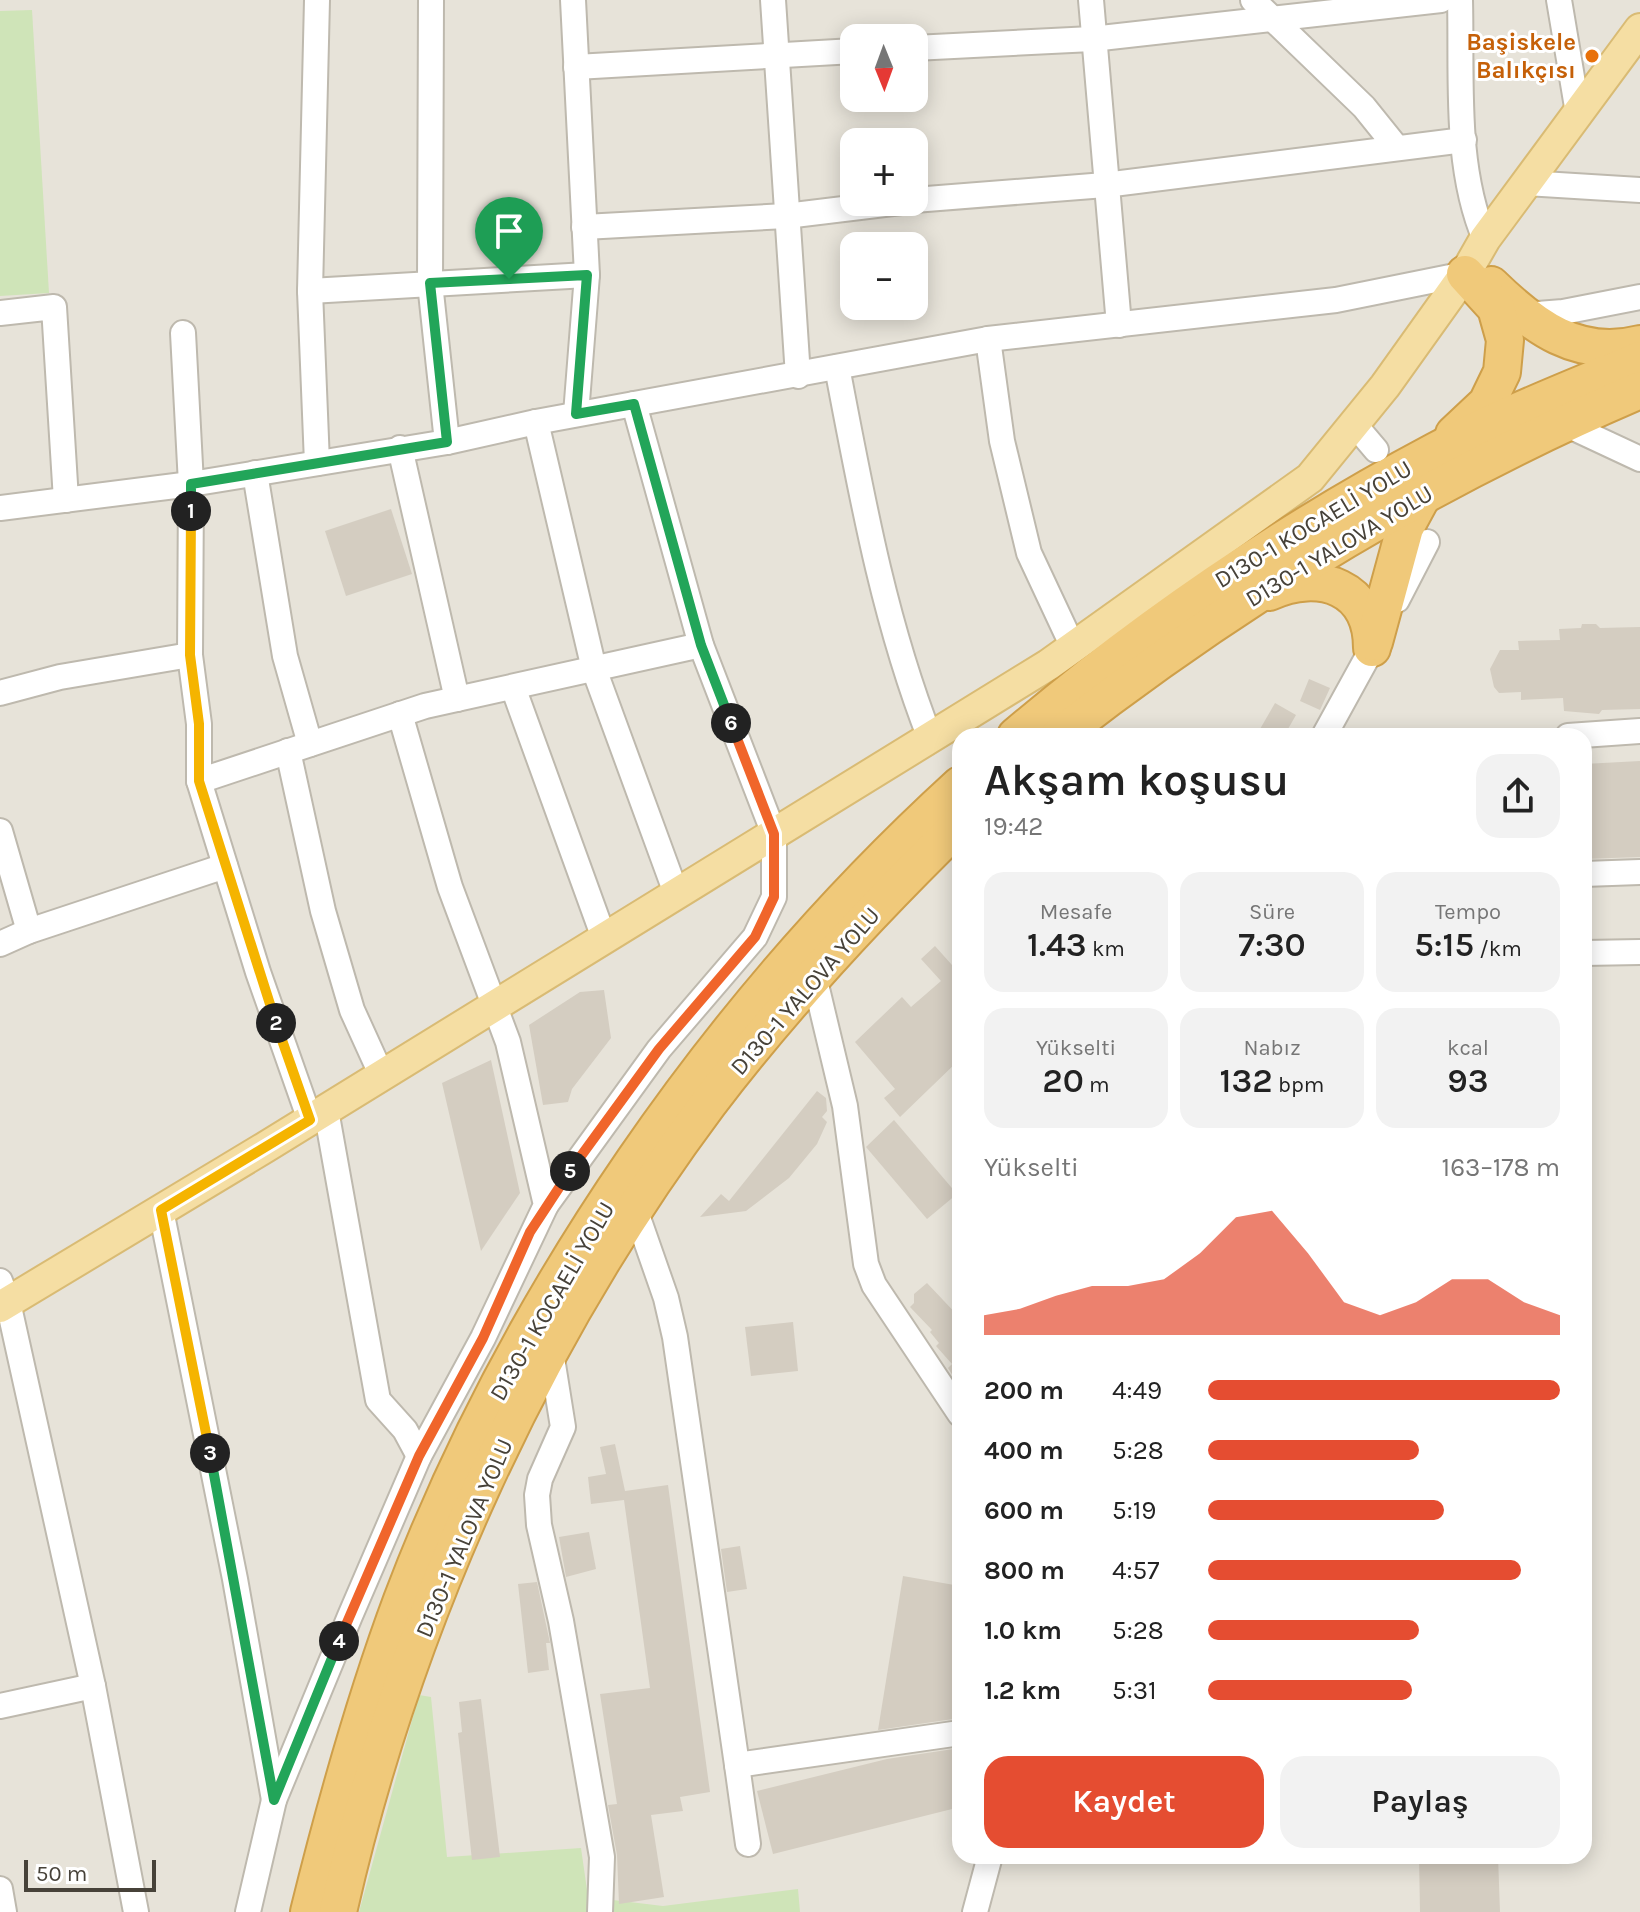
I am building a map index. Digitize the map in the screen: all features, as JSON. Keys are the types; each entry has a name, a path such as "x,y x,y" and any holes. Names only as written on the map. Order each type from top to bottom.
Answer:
{"highway":[{"path":"1465,274 1491,284 1522,315 1545,331 1592,348 1607,350 1640,344"},
{"path":"1438,450 1487,403 1502,372 1505,340 1496,308 1465,274"},
{"name":"D130-1 KOCAELİ YOLU","path":"1026,728 1200,592 1336,507 1438,450 1640,360"},
{"name":"D130-1 YALOVA YOLU","path":"1070,728 1238,606 1309,559 1424,493 1563,423 1640,390"},
{"path":"1372,648 1405,528 1424,493"},
{"path":"1238,606 1281,587 1301,583 1339,586 1354,597 1370,620 1372,648"},
{"name":"D130-1 KOCAELİ YOLU","path":"309,1912 329,1828 376,1674 426,1540 472,1440 574,1256 663,1120 743,1018 881,860 952,793"},
{"name":"D130-1 YALOVA YOLU","path":"338,1912 360,1823 425,1625 497,1455 551,1352 636,1212 709,1103 814,976 952,832"}],"main road":[{"path":"3,1297 161,1210 930,738 1073,647 1310,478 1465,274 1485,239 1640,29"}],"street":[{"path":"317,0 310,291 317,463"},
{"path":"431,0 430,283 447,442"},
{"path":"573,0 587,275 576,414"},
{"path":"773,0 798,376"},
{"path":"1091,0 1119,325"},
{"path":"1253,0 1270,20 1364,107 1397,148"},
{"path":"928,47 1092,39 1441,0"},
{"path":"1460,0 1464,140 1471,208 1485,239"},
{"path":"1559,0 1578,113"},
{"path":"576,67 840,52"},
{"path":"928,199 1105,185 1464,140"},
{"path":"1526,183 1640,190"},
{"path":"584,227 786,216 840,209"},
{"path":"0,508 191,484 447,442 576,414 988,339 1336,300 1465,274"},
{"path":"310,291 587,275"},
{"path":"1522,315 1563,312 1640,297"},
{"path":"0,313 54,307 66,500"},
{"path":"183,333 191,484 190,655 199,724 199,781 225,866 318,1115 378,1400 405,1430 419,1456"},
{"path":"988,339 1002,441 1029,553 1073,647"},
{"path":"837,367 871,543 906,678 930,738"},
{"path":"248,1912 274,1800 419,1456 483,1338 546,1205 659,1049 755,937 774,897 774,834 701,645 634,404"},
{"path":"536,422 594,669 676,893"},
{"path":"1563,423 1640,459"},
{"path":"1354,424 1376,450"},
{"path":"400,448 457,699"},
{"path":"255,473 327,926 352,1010 382,1076"},
{"path":"1329,728 1427,542"},
{"path":"199,781 400,714 701,645"},
{"path":"0,693 60,677 190,655"},
{"path":"513,687 604,938"},
{"path":"400,714 450,887 508,1042 546,1205"},
{"path":"1592,734 1640,731"},
{"path":"0,831 29,931"},
{"path":"0,944 29,931 225,866"},
{"path":"1592,874 1640,872"},
{"path":"1592,953 1640,952"},
{"path":"814,976 845,1106 866,1264 874,1285 952,1402"},
{"path":"161,1210 235,1579 274,1800"},
{"path":"636,1212 666,1298 675,1337 748,1844"},
{"path":"3,1297 93,1686 136,1912"},
{"path":"551,1352 563,1427 540,1479 538,1510 602,1857 600,1912"},
{"path":"0,1706 93,1686"},
{"path":"737,1765 952,1734"},
{"path":"300,1912 329,1828"},
{"path":"975,1912 988,1864"},
{"path":"0,1889 4,1912"}],"shaded area":[{"path":"0,0 1640,0 1640,1912 0,1912"}],"green space":[{"path":"32,10 49,293 0,296 0,11"},
{"path":"419,1695 431,1697 447,1857 581,1848 588,1897 663,1906 798,1889 800,1912 359,1912"}],"building":[{"path":"391,509 412,574 346,596 325,531"},
{"path":"1582,624 1596,624 1600,628 1640,627 1640,709 1602,710 1599,714 1564,711 1563,698 1521,700 1521,692 1499,693 1494,687 1490,669 1500,650 1519,650 1518,641 1560,640 1559,629 1581,628"},
{"path":"1309,679 1330,688 1320,710 1300,701"},
{"path":"1275,703 1296,715 1289,728 1261,728"},
{"path":"1640,761 1640,857 1592,859 1592,764"},
{"path":"935,946 952,965 952,1067 900,1117 884,1098 895,1089 855,1042 902,997 911,1007 941,981 921,959"},
{"path":"604,990 611,1038 572,1089 568,1102 543,1105 529,1025 580,992"},
{"path":"491,1060 520,1193 481,1251 442,1083"},
{"path":"817,1091 826,1098 827,1111 822,1117 827,1122 817,1144 789,1178 746,1211 700,1217 721,1194 729,1201"},
{"path":"894,1120 952,1188 952,1198 927,1219 866,1147"},
{"path":"927,1283 952,1310 952,1364 936,1346 939,1343 930,1332 932,1330 910,1307 914,1303 914,1294"},
{"path":"793,1322 798,1371 751,1376 745,1327"},
{"path":"615,1444 625,1491 668,1485 710,1792 680,1797 683,1811 651,1815 664,1897 619,1904 617,1855 608,1805 617,1804 600,1694 650,1688 624,1500 591,1504 588,1477 606,1474 600,1447"},
{"path":"589,1532 596,1569 566,1577 559,1537"},
{"path":"740,1546 747,1589 727,1592 721,1549"},
{"path":"903,1576 952,1585 952,1719 878,1730"},
{"path":"537,1582 550,1643 546,1643 549,1670 528,1673 518,1584"},
{"path":"481,1699 500,1857 472,1860 458,1733 462,1732 459,1702"},
{"path":"952,1749 952,1809 773,1854 757,1791 887,1759"},
{"path":"1419,1864 1498,1864 1500,1912 1420,1912"}],"place":[{"name":"Başiskele Balıkçısı","path":"1592,56"}],"route":[{"path":"587,275 576,414 634,404 701,645 774,834 774,897 755,937 659,1049 546,1205 530,1232 483,1338 419,1456 274,1800 235,1579 161,1210 310,1120 258,972 199,781 199,724 190,655 191,484 447,442 430,283 509,279 587,275"}]}
